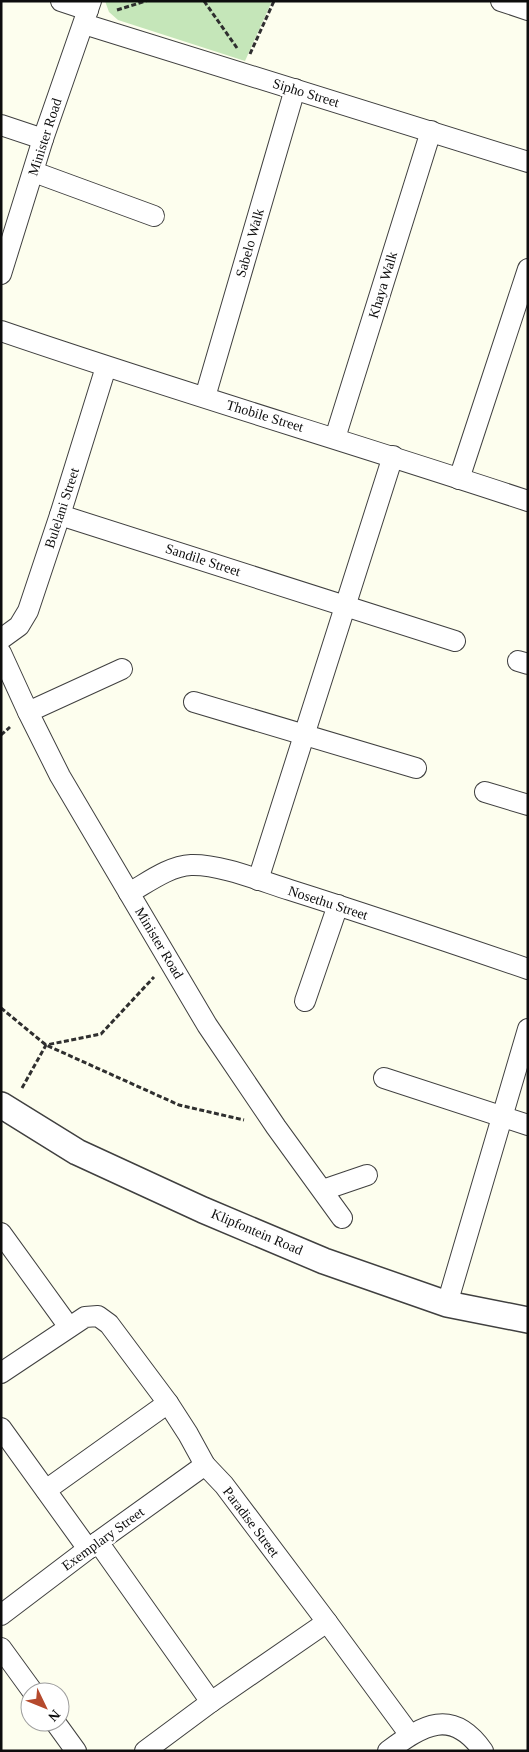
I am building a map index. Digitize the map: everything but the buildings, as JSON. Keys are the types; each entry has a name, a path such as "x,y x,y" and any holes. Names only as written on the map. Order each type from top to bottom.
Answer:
{"street":[{"name":"Sipho Street","path":"61,1 258,78 528,162"},
{"path":"501,1 528,10"},
{"name":"Minister Road","path":"1,274 43,139 88,11"},
{"name":"Sabelo Walk","path":"205,397 295,89"},
{"path":"1,125 43,139"},
{"name":"Khaya Walk","path":"335,438 431,132"},
{"path":"34,172 154,216"},
{"path":"459,479 528,269"},
{"name":"Thobile Street","path":"1,331 106,367 393,456 528,501"},
{"name":"Bulelani Street","path":"1,639 19,626 24,618 60,515 106,367"},
{"path":"258,880 393,456"},
{"name":"Sandile Street","path":"60,515 456,641"},
{"name":"Minister Road","path":"1,653 60,776 171,964 208,1025 276,1127 342,1218"},
{"path":"28,712 122,669"},
{"path":"194,702 416,768"},
{"path":"485,792 528,805"},
{"name":"Nosethu Street","path":"129,893 164,873 188,865 212,867 258,880 528,969"},
{"path":"305,1001 338,906"},
{"path":"448,1304 501,1116 528,1029"},
{"path":"384,1078 528,1125"},
{"name":"Klipfontein Road","path":"6,1108 77,1152 203,1210 324,1261 448,1304 528,1320"},
{"path":"323,1190 367,1175"},
{"path":"1,1233 69,1327 1,1374"},
{"name":"Paradise Street","path":"69,1327 85,1317 91,1316 98,1316 110,1324 168,1403 192,1440 205,1465 224,1485 410,1734"},
{"path":"46,1490 168,1403"},
{"path":"1,1428 46,1490 93,1545 211,1702"},
{"name":"Exemplary Street","path":"1,1615 93,1545 205,1465"},
{"path":"146,1751 211,1702 327,1622"},
{"path":"1,1648 26,1682"},
{"path":"388,1751 410,1734 427,1726 449,1724 468,1733 483,1751"},
{"path":"62,1732 76,1751"}],"path":[{"path":"204,1 258,78"},
{"path":"247,61 274,1"},
{"path":"6,1108 46,1045 101,1034 154,977 171,964"},
{"path":"1,1008 46,1045 179,1105 276,1127"}],"green space":[{"path":"105,1 272,1 245,61 118,20 109,12"}]}
